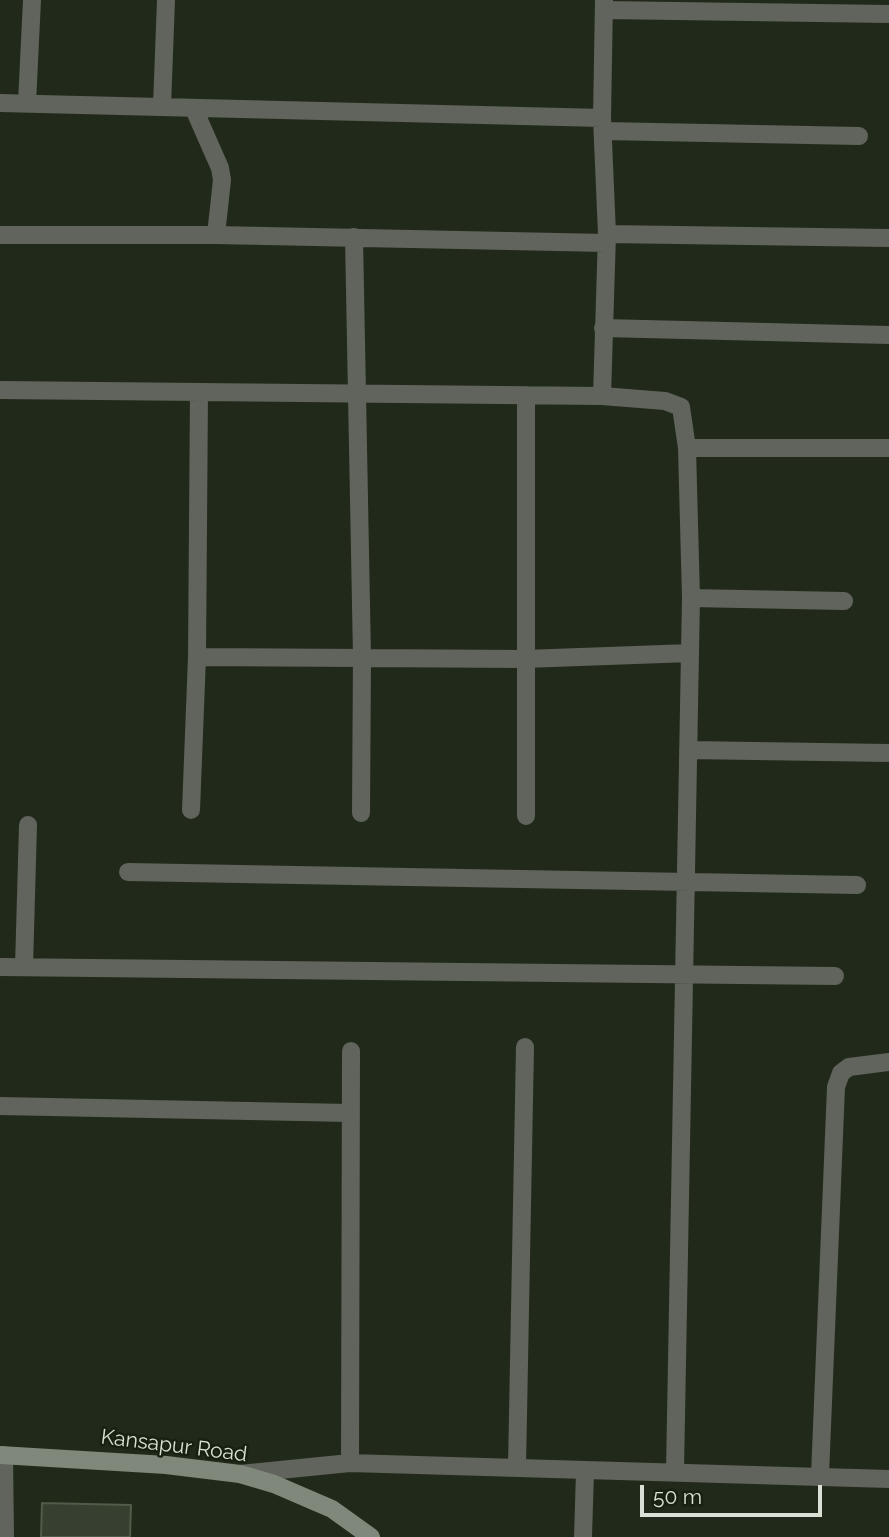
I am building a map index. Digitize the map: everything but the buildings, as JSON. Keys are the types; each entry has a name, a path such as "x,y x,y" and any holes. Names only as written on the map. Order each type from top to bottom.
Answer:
{"street":[{"path":"27,103 32,0"},
{"path":"162,106 166,0"},
{"path":"602,396 606,238 604,5 889,13"},
{"path":"0,103 162,106 859,135"},
{"path":"194,109 222,180 216,235"},
{"path":"0,235 889,238"},
{"path":"354,237 362,657 361,813"},
{"path":"603,328 889,335"},
{"path":"0,390 602,396 665,401 681,407 687,448 691,598 675,1471"},
{"path":"191,810 197,657 199,392"},
{"path":"526,396 526,816"},
{"path":"687,448 889,448"},
{"path":"691,598 844,601"},
{"path":"197,657 525,659 690,653"},
{"path":"688,750 889,753"},
{"path":"24,967 28,825"},
{"path":"128,872 857,886"},
{"path":"0,967 835,976"},
{"path":"517,1467 525,1047"},
{"path":"351,1463 349,1113 352,1051"},
{"path":"820,1475 836,1087 841,1073 849,1067 889,1062"},
{"path":"0,1106 349,1113"},
{"path":"2,1455 5,1537"},
{"name":"Kansapur Road","path":"2,1455 153,1464 240,1474 274,1484 332,1509 371,1537"},
{"path":"240,1474 351,1463 889,1479"},
{"path":"583,1537 585,1472"}]}
